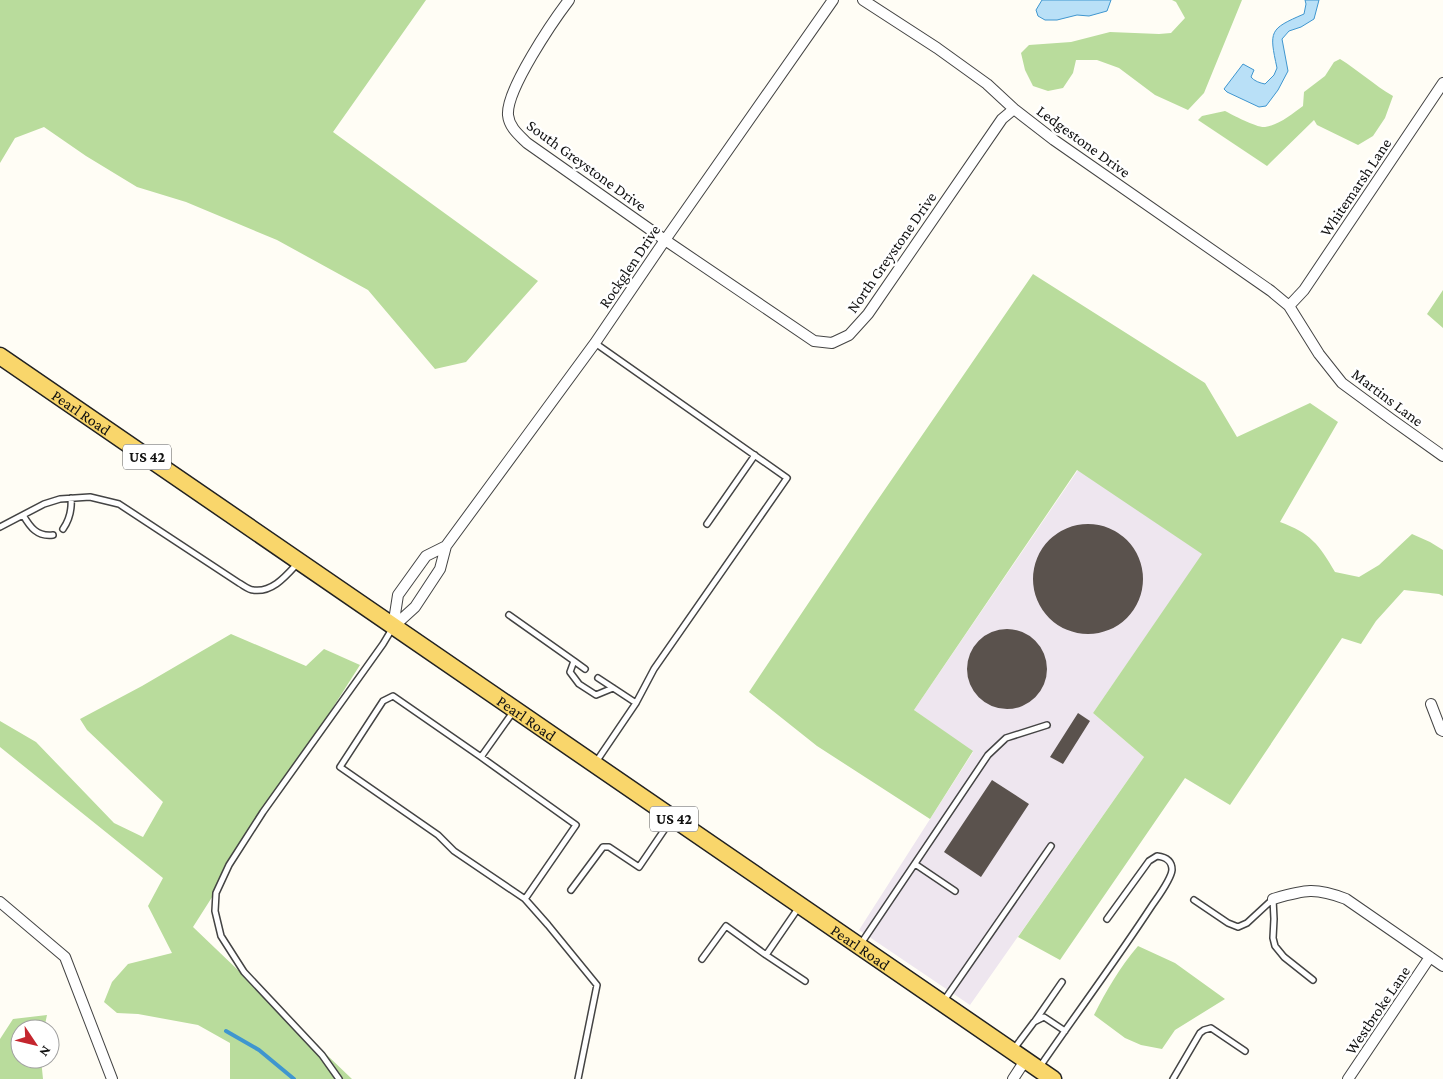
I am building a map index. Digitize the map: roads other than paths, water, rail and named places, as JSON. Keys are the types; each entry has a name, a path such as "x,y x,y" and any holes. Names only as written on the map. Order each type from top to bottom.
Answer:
{"main road":[{"name":"Pearl Road","path":"0,356 1053,1079"}],"street":[{"name":"South Greystone Drive","path":"569,0 553,20 510,98 508,115 513,128 527,143 665,240"},
{"name":"Rockglen Drive","path":"394,627 415,607 440,569 446,546 595,343 832,0"},
{"name":"Ledgestone Drive","path":"862,0 958,63 987,84 1014,109 1054,140 1271,291 1289,306"},
{"name":"Whitemarsh Lane","path":"1289,306 1304,290 1443,82"},
{"name":"North Greystone Drive","path":"665,240 814,341 832,343 849,335 868,314 1001,121 1014,109"},
{"name":"Martins Lane","path":"1289,306 1319,354 1342,383 1443,456"},
{"name":"Rockglen Drive","path":"394,627 398,595 426,556 446,546"},
{"path":"1431,704 1443,731"},
{"path":"1273,899 1311,890 1329,893 1346,899 1443,966"},
{"path":"0,903 66,957 112,1079"},
{"name":"Westbroke Lane","path":"1348,1079 1430,957"},
{"path":"1013,1079 1026,1059"}],"lane":[{"path":"595,343 787,478 654,669 636,703 595,764"},
{"path":"707,524 755,455"},
{"path":"0,526 44,504 60,499 90,497 119,504 252,590 266,589 282,580 299,562"},
{"path":"63,529 70,518 71,498"},
{"path":"23,515 36,532 45,536 53,535"},
{"path":"509,614 585,669"},
{"path":"339,1079 322,1055 244,972 221,936 215,911 216,893 229,865 263,812 384,644 394,627"},
{"path":"574,661 570,672 579,684 596,695 613,688"},
{"path":"598,678 636,703"},
{"path":"525,899 576,825 393,696 383,701 340,767 438,835 454,851 525,899 597,985 578,1079"},
{"path":"481,758 515,710"},
{"path":"860,946 988,755 1006,738 1047,725"},
{"path":"571,890 603,847 609,847 639,867 673,818"},
{"path":"943,1002 1051,846"},
{"path":"1026,1059 1065,1031 1166,883 1172,871 1170,862 1164,857 1157,856 1149,861 1107,919"},
{"path":"915,864 955,891"},
{"path":"1194,900 1228,924 1238,927 1247,923 1273,899"},
{"path":"1273,899 1273,938 1275,946 1284,957 1313,980"},
{"path":"766,955 800,905"},
{"path":"702,960 726,926 805,981"},
{"path":"1026,1059 1034,1022 1062,982"},
{"path":"1034,1022 1044,1017 1065,1031"},
{"path":"1173,1079 1200,1033 1207,1028 1211,1028 1245,1051"}],"water":[{"path":"1042,0 1111,0 1107,11 1089,16 1077,15 1057,20 1045,20 1038,16 1036,10"},
{"path":"1305,0 1319,0 1314,19 1301,27 1289,31 1282,39 1288,71 1278,90 1266,106 1259,107 1227,92 1224,89 1243,64 1254,70 1251,77 1259,82 1265,84 1274,75 1277,68 1273,46 1274,33 1284,24 1304,14"}],"waterway":[{"path":"226,1031 259,1050 294,1079"}]}
